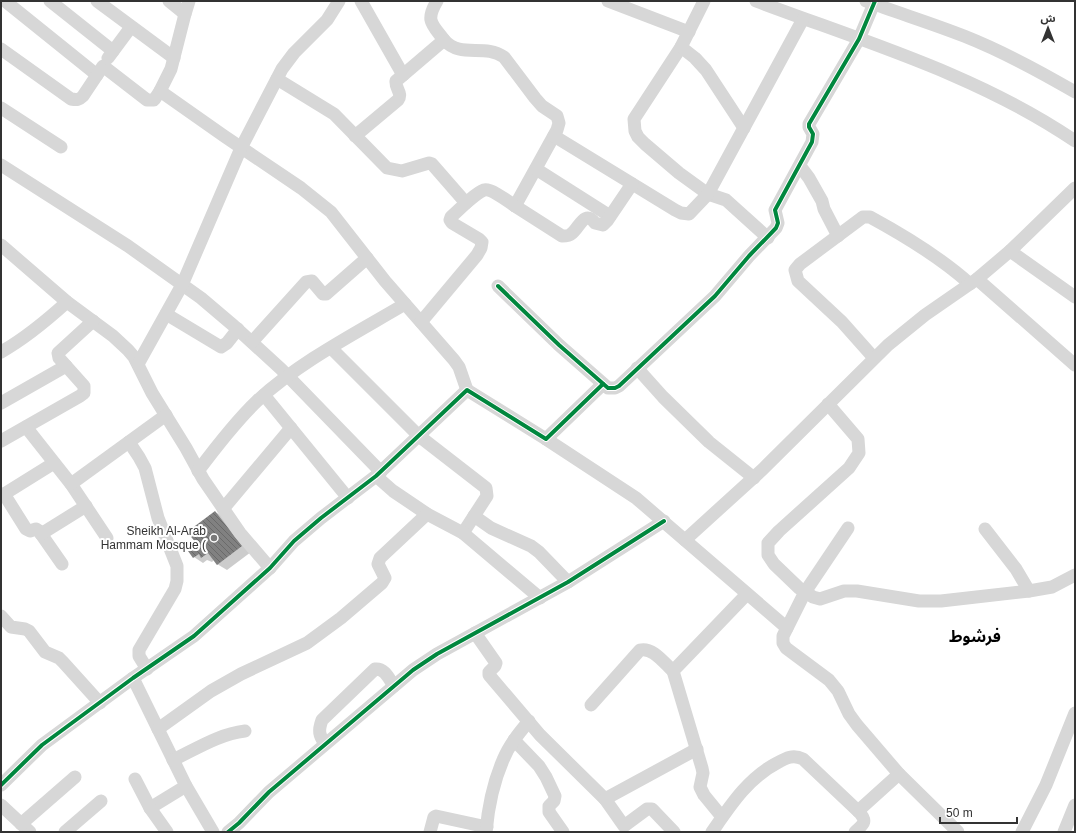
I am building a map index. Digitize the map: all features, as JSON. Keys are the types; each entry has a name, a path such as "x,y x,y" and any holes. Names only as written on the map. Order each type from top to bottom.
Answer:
{"street":[{"path":"5,1 100,70 147,100 154,100 171,68 185,14 190,1"},
{"path":"50,1 114,51"},
{"path":"97,1 174,58"},
{"path":"169,1 185,14"},
{"path":"138,364 182,285 241,148 282,68 294,53 327,20 339,1"},
{"path":"361,1 403,75"},
{"path":"437,1 431,12 431,20 450,47 460,50 490,50 504,57 542,106 557,116 559,123 557,130 515,206"},
{"path":"608,1 688,32"},
{"path":"704,1 681,47 634,119 635,131 638,137 645,144 679,173 708,194 726,200 768,238"},
{"path":"756,1 911,58 963,79 1013,104 1075,141"},
{"path":"498,286 603,384 608,388 615,388 715,296 749,256 776,228 778,224 776,210 812,142 813,134 809,124 859,39 872,2 964,36 998,51 1046,75 1075,92"},
{"path":"554,136 675,210 686,214 692,211 708,194 803,19"},
{"path":"1,49 75,100 80,99 83,96 131,27"},
{"path":"355,136 398,100 400,91 396,86 396,81 444,40"},
{"path":"681,47 695,58 706,70 744,128"},
{"path":"277,79 334,114 387,168 402,171 429,163 432,164 466,203"},
{"path":"160,91 301,188 331,212 367,258 459,367 467,390 546,439 636,498 787,628"},
{"path":"1,108 61,147"},
{"path":"1,165 128,246 202,298 238,329 288,376 393,491 427,514 463,533 540,598"},
{"path":"800,166 822,201 824,209 838,236"},
{"path":"536,169 610,216"},
{"path":"421,322 477,255 482,245 482,242 479,239 452,223 450,220 451,217 466,203 482,191 487,190 493,192 562,236 571,234 584,219 593,220 595,223 603,224 632,184"},
{"path":"685,540 754,478 874,358 904,331 973,282 1010,252 1073,195"},
{"path":"874,358 842,322 798,281 795,273 800,264 864,217 870,217 935,256 973,282 1075,365"},
{"path":"1,245 66,302 113,336 128,350 138,364 152,393 186,448 198,471 240,533 270,568"},
{"path":"1010,252 1075,297"},
{"path":"252,342 306,282 312,281 323,294 326,294 367,258"},
{"path":"1,352 32,333 66,302"},
{"path":"198,471 223,438 264,395 288,376 331,348 405,304"},
{"path":"166,314 221,346 227,343 238,329"},
{"path":"1,441 84,393 84,386 59,358 58,353 93,321"},
{"path":"331,348 419,436 486,488 487,496 463,533"},
{"path":"1,403 66,366"},
{"path":"638,368 663,397 709,442 754,478"},
{"path":"546,439 603,384"},
{"path":"1,785 42,745 133,678 194,636 270,568 294,541 379,474 467,390"},
{"path":"264,395 348,498"},
{"path":"828,404 858,439 859,454 849,468 779,531 768,543 767,548 768,555 774,564 805,592 820,599 844,591 857,591 919,601 941,601 1029,592 1052,586 1075,575"},
{"path":"71,484 166,415"},
{"path":"26,427 71,484 107,538"},
{"path":"223,509 291,428"},
{"path":"129,442 145,468 158,518 177,566 177,581 175,589 139,650 139,656 147,669"},
{"path":"54,463 2,495 26,529 30,531 36,529 62,564"},
{"path":"41,534 86,506"},
{"path":"158,729 210,691 241,674 307,643 341,618 382,583 385,578 378,564 380,558 427,514"},
{"path":"474,516 491,528 531,546 539,552 568,582"},
{"path":"228,832 239,824 269,792 413,670 437,654 568,582 664,521"},
{"path":"848,528 805,592 782,638 784,645 829,680 838,691 849,714 857,725 900,774 958,832"},
{"path":"986,529 1016,568 1029,592"},
{"path":"673,671 747,594"},
{"path":"1,616 11,627 21,627 29,631 45,652 59,658 64,662 100,703"},
{"path":"475,633 496,663 489,674 540,735 605,799 619,829 650,808 674,832"},
{"path":"591,705 640,650 648,650 654,653 673,671 703,773 700,787 704,795 722,817"},
{"path":"325,744 319,734 319,728 322,720 375,669 378,668 384,671 394,686"},
{"path":"133,678 186,786 213,832"},
{"path":"1022,832 1046,785 1075,713"},
{"path":"430,832 434,817 436,816 487,829 496,780 503,759 514,740 529,721"},
{"path":"173,760 221,736 232,732 244,731"},
{"path":"514,740 539,766 546,777 555,796 554,801 549,806 550,812 563,832"},
{"path":"605,799 697,749"},
{"path":"712,832 745,787 765,770 791,756 800,757 803,759 863,816 863,824 855,832"},
{"path":"858,811 900,774"},
{"path":"1,805 26,828 75,778"},
{"path":"135,779 150,808 167,832"},
{"path":"150,808 186,786"},
{"path":"65,832 101,801"},
{"path":"1064,832 1075,805"}],"building":[{"name":"Sheikh Al-Arab Hammam Mosque (","path":"215,511 242,546 217,565 208,553 201,558 199,554 193,558 188,551 197,544 187,532"}],"cycle path":[{"path":"498,286 559,345 608,388 615,388 619,386 715,296 749,256 776,228 778,223 775,210 812,142 813,134 809,124 859,39 875,1"},
{"path":"1,785 42,745 133,678 194,636 270,568 294,541 321,518 376,476 467,390 546,439 603,384"},
{"path":"228,832 239,823 269,792 413,670 437,654 568,582 664,521"}],"place":[{"name":"Sheikh Al-Arab Hammam Mosque (","path":"214,538"}],"district":[{"name":"فرشوط","path":"975,636"}]}
